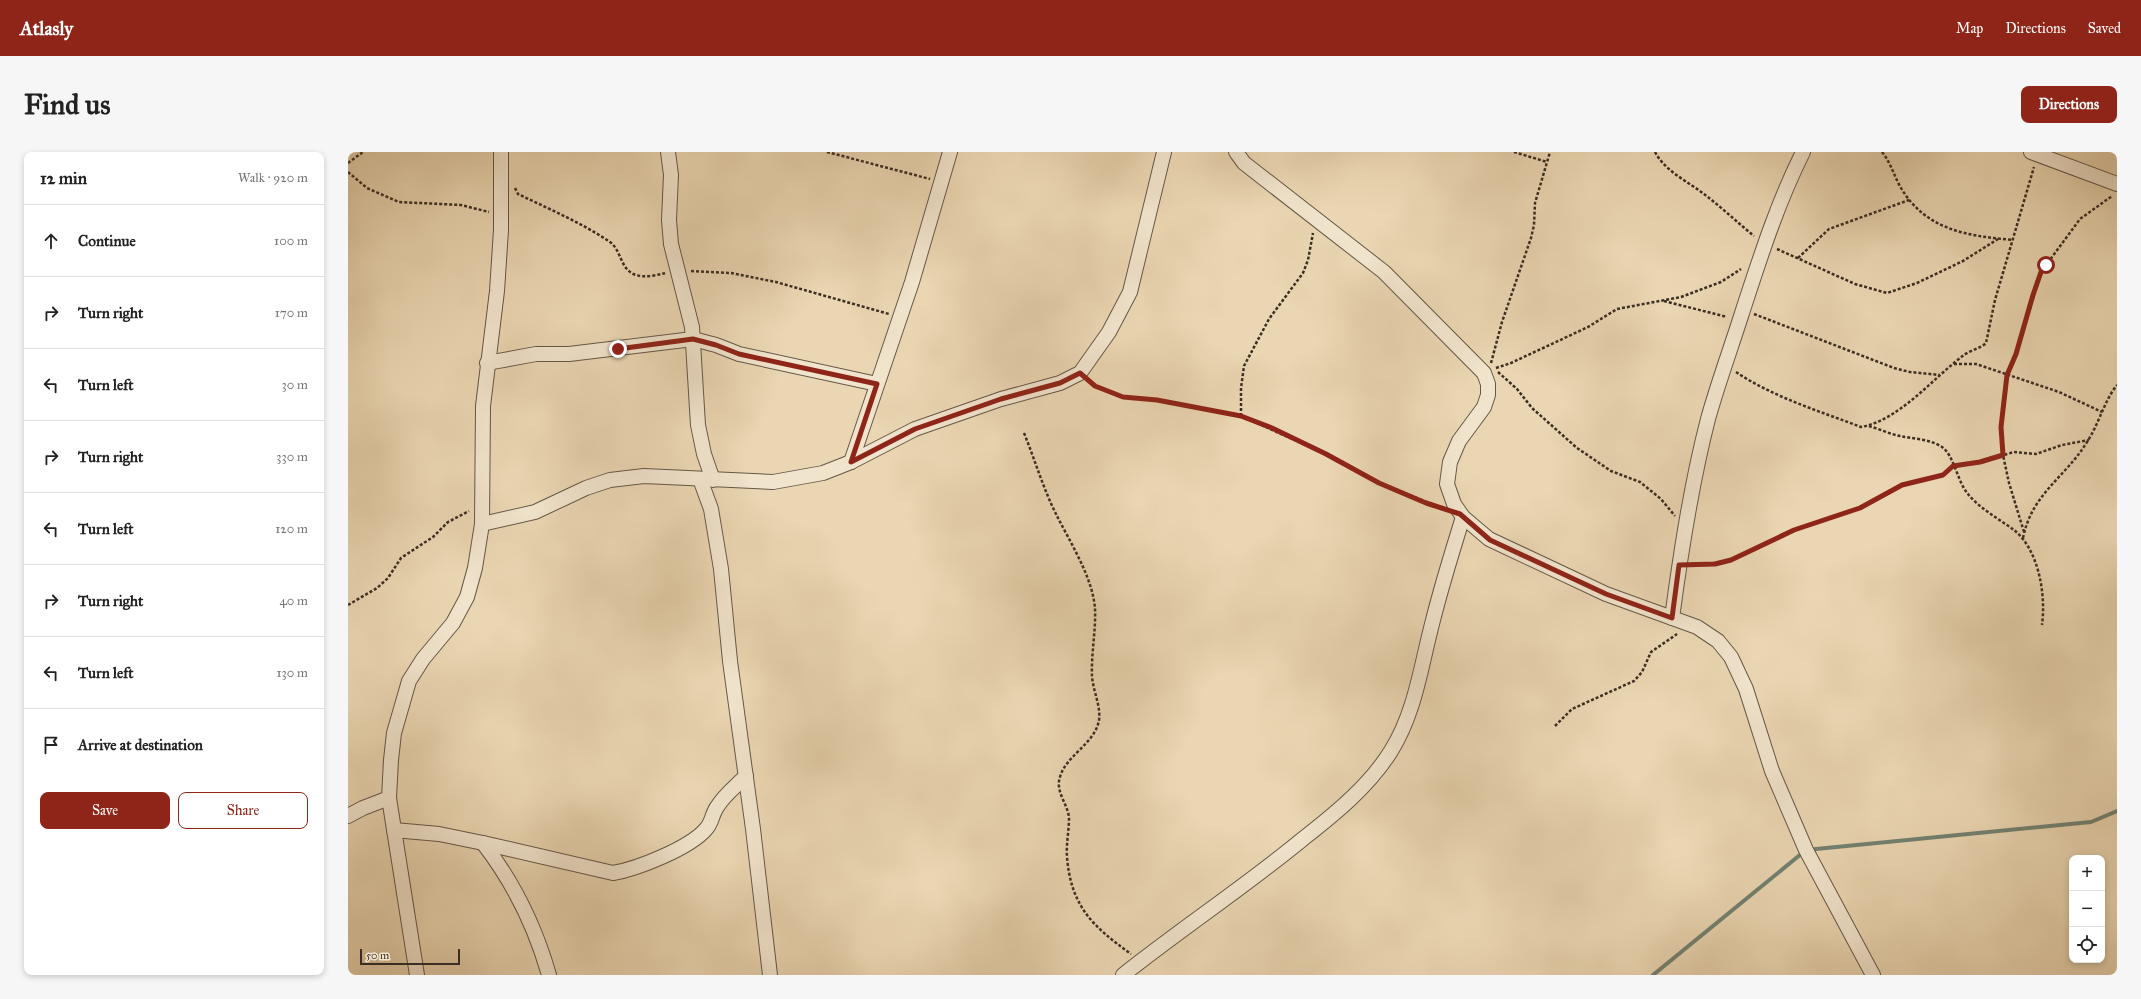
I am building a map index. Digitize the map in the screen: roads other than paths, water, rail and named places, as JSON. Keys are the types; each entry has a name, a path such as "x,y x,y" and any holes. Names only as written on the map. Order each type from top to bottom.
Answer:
{"street":[{"path":"417,975 389,798 394,733 402,698 409,681 423,659 453,623 467,597 476,568 482,524 483,406 487,363 497,291 501,215 501,152"},
{"path":"668,152 672,175 669,220 671,244 676,271 692,327 698,424 721,568 730,661 746,776 770,975"},
{"path":"851,462 912,282 950,152"},
{"path":"482,524 535,512 586,488 610,480 644,476 773,482 823,473 851,462 915,429 1001,399 1060,383 1080,373 1108,332 1130,292 1164,152"},
{"path":"1236,152 1244,162 1384,272 1484,374 1488,384 1488,395 1484,407 1459,442 1450,462 1447,484 1454,504 1462,515 1490,540 1606,594 1691,625 1718,641 1731,658 1746,689 1772,771 1806,850 1873,975"},
{"path":"1672,618 1684,527 1708,420 1724,364 1764,244 1790,179 1803,152"},
{"path":"2034,153 2117,184"},
{"path":"487,363 536,354 569,354 693,339 716,345 739,354 877,384"},
{"path":"1123,975 1260,874 1322,824 1368,782 1392,750 1404,725 1418,683 1431,625 1462,515"},
{"path":"394,830 438,834 542,856 584,868 612,873 627,871 673,852 706,830 711,822 715,809 746,776"},
{"path":"348,816 363,808 389,798"},
{"path":"483,843 519,897 536,934 549,975"}],"waterway":[{"path":"1653,975 1806,850 2091,822 2117,811"}]}
